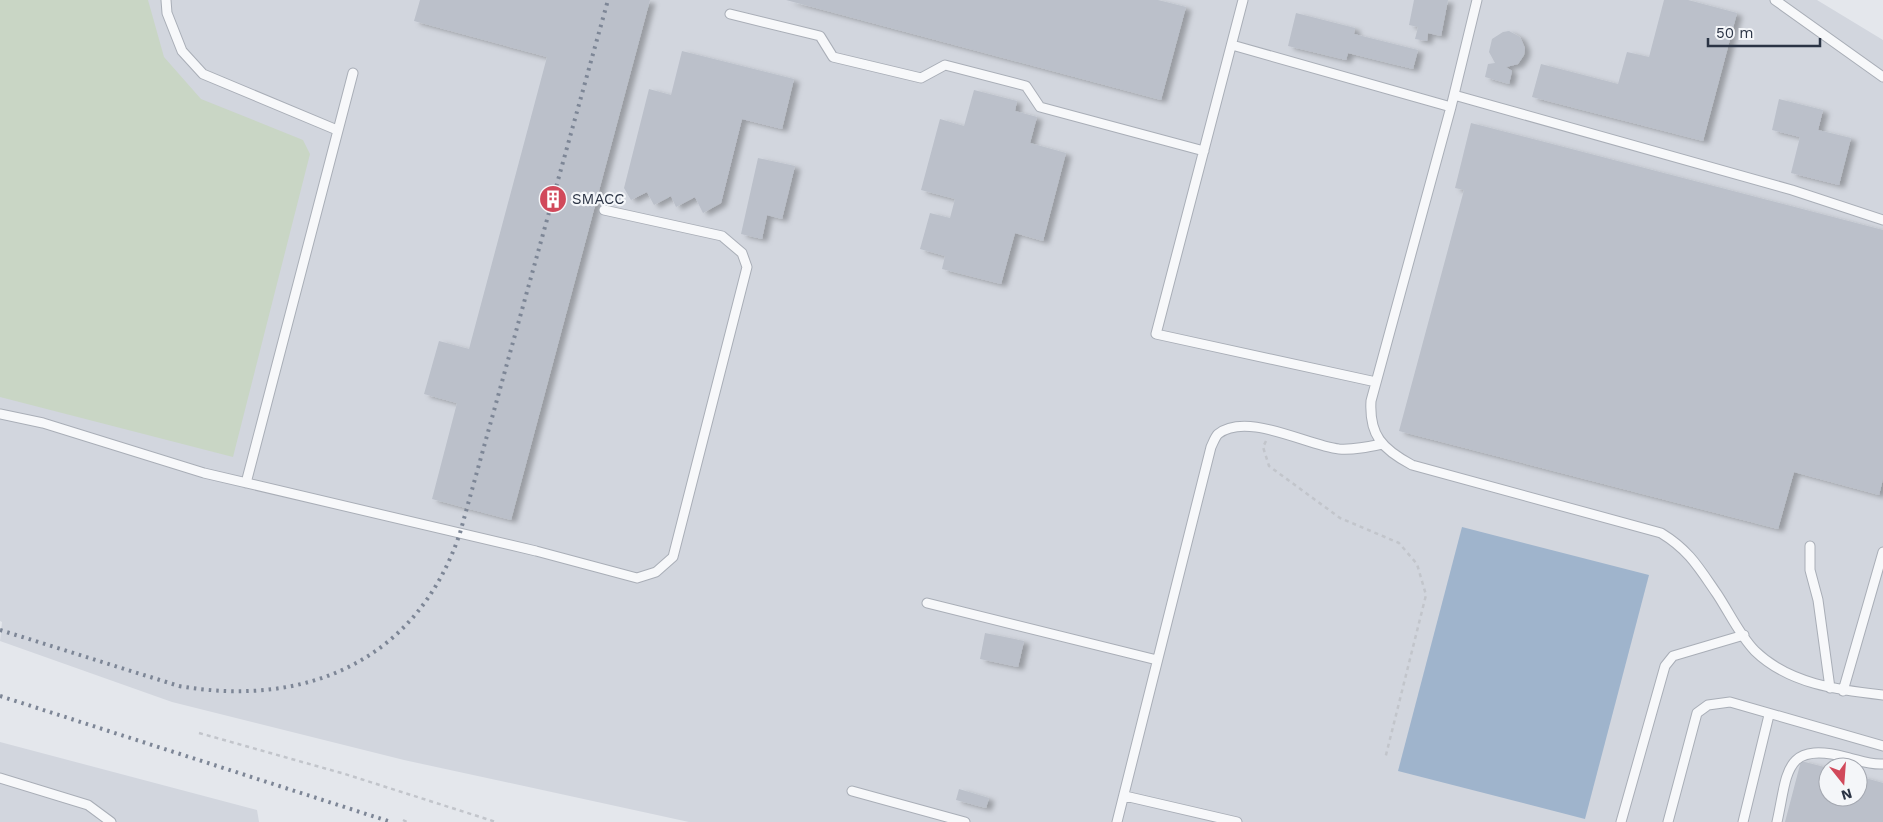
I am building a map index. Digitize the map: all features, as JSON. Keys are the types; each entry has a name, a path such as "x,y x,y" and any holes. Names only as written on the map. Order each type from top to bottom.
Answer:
{"lane":[{"path":"166,0 167,13 182,51 204,74 337,130"},
{"path":"1243,0 1156,334 1376,382"},
{"path":"1477,0 1451,107 1371,401 1370,417 1373,431 1382,444 1395,456 1412,465 1661,533 1680,544 1693,559 1754,650 1769,662 1793,676 1830,688 1883,695"},
{"path":"1774,0 1883,77"},
{"path":"730,14 820,36 833,57 921,78 945,65 1026,86 1040,107 1204,151"},
{"path":"1232,45 1451,107"},
{"path":"246,482 352,73"},
{"path":"1454,95 1792,190 1883,220"},
{"path":"0,414 43,423 204,473 637,578 656,572 673,557 747,267 742,253 722,236 604,210"},
{"path":"1117,822 1125,796 1210,447 1217,435 1227,430 1241,427 1270,430 1339,449 1362,448 1382,444"},
{"path":"1810,546 1810,570 1818,600 1830,688"},
{"path":"1843,690 1883,552"},
{"path":"927,603 1157,660"},
{"path":"1621,822 1665,666 1674,656 1744,635"},
{"path":"1668,822 1697,713 1708,705 1730,702 1769,715 1883,746"},
{"path":"1743,822 1769,715"},
{"path":"1777,822 1791,763 1802,754 1831,753 1872,765 1883,764"},
{"path":"0,778 88,805 111,822"},
{"path":"852,791 965,822"},
{"path":"1125,796 1237,822"}],"path":[{"path":"1270,430 1263,447 1269,466 1340,518 1399,543 1417,564 1426,595 1385,759"},
{"path":"198,733 345,774 496,822"},
{"path":"403,820 408,822"}],"shaded area":[{"path":"0,0 1817,0 1883,40 1883,822 689,822 404,760 172,702 0,641 2,622 0,621"},
{"path":"0,742 257,810 259,822 0,822"}],"green space":[{"path":"0,0 148,0 164,57 201,99 303,140 310,154 233,457 0,397"}],"water":[{"path":"1462,527 1649,575 1585,819 1398,771"}],"building":[{"name":"SMACC","path":"420,0 650,0 511,520 432,499 457,403 424,394 439,341 469,349 547,57 414,21"},
{"path":"786,0 1158,0 1186,7 1161,100"},
{"path":"1414,0 1448,0 1441,36 1428,33 1427,41 1415,39 1418,27 1409,25"},
{"path":"1664,0 1688,0 1737,13 1703,141 1532,97 1541,64 1618,84 1627,52 1649,57"},
{"path":"1296,13 1355,28 1354,34 1418,50 1413,69 1348,53 1346,60 1288,46"},
{"path":"1509,31 1520,37 1525,48 1524,55 1518,64 1506,67 1512,71 1509,84 1485,77 1488,64 1495,63 1489,52 1492,39 1503,32"},
{"path":"682,51 794,79 782,129 742,119 721,203 703,213 695,197 676,207 671,196 654,205 647,192 631,200 624,188 649,89 671,95"},
{"path":"974,90 1017,101 1015,111 1037,117 1030,143 1066,153 1043,241 1015,233 1001,284 942,269 945,256 920,249 930,213 950,218 955,199 921,190 940,119 964,126"},
{"path":"1779,99 1823,110 1818,130 1851,138 1839,185 1791,173 1800,137 1772,130"},
{"path":"1471,123 1883,230 1883,479 1879,495 1794,472 1778,529 1399,431 1464,190 1455,188"},
{"path":"758,158 795,166 782,219 767,215 762,239 741,234"},
{"path":"985,633 1024,641 1018,667 980,659"},
{"path":"1801,761 1818,765 1818,807 1868,807 1868,779 1883,783 1883,822 1785,822"},
{"path":"959,789 989,798 986,808 956,800"}],"railway":[{"path":"0,630 179,686 226,691 270,689 312,681 351,666 386,643 416,614 441,577 460,533 608,0"},
{"path":"0,696 391,822"}],"place":[{"name":"SMACC","path":"553,199"}]}
